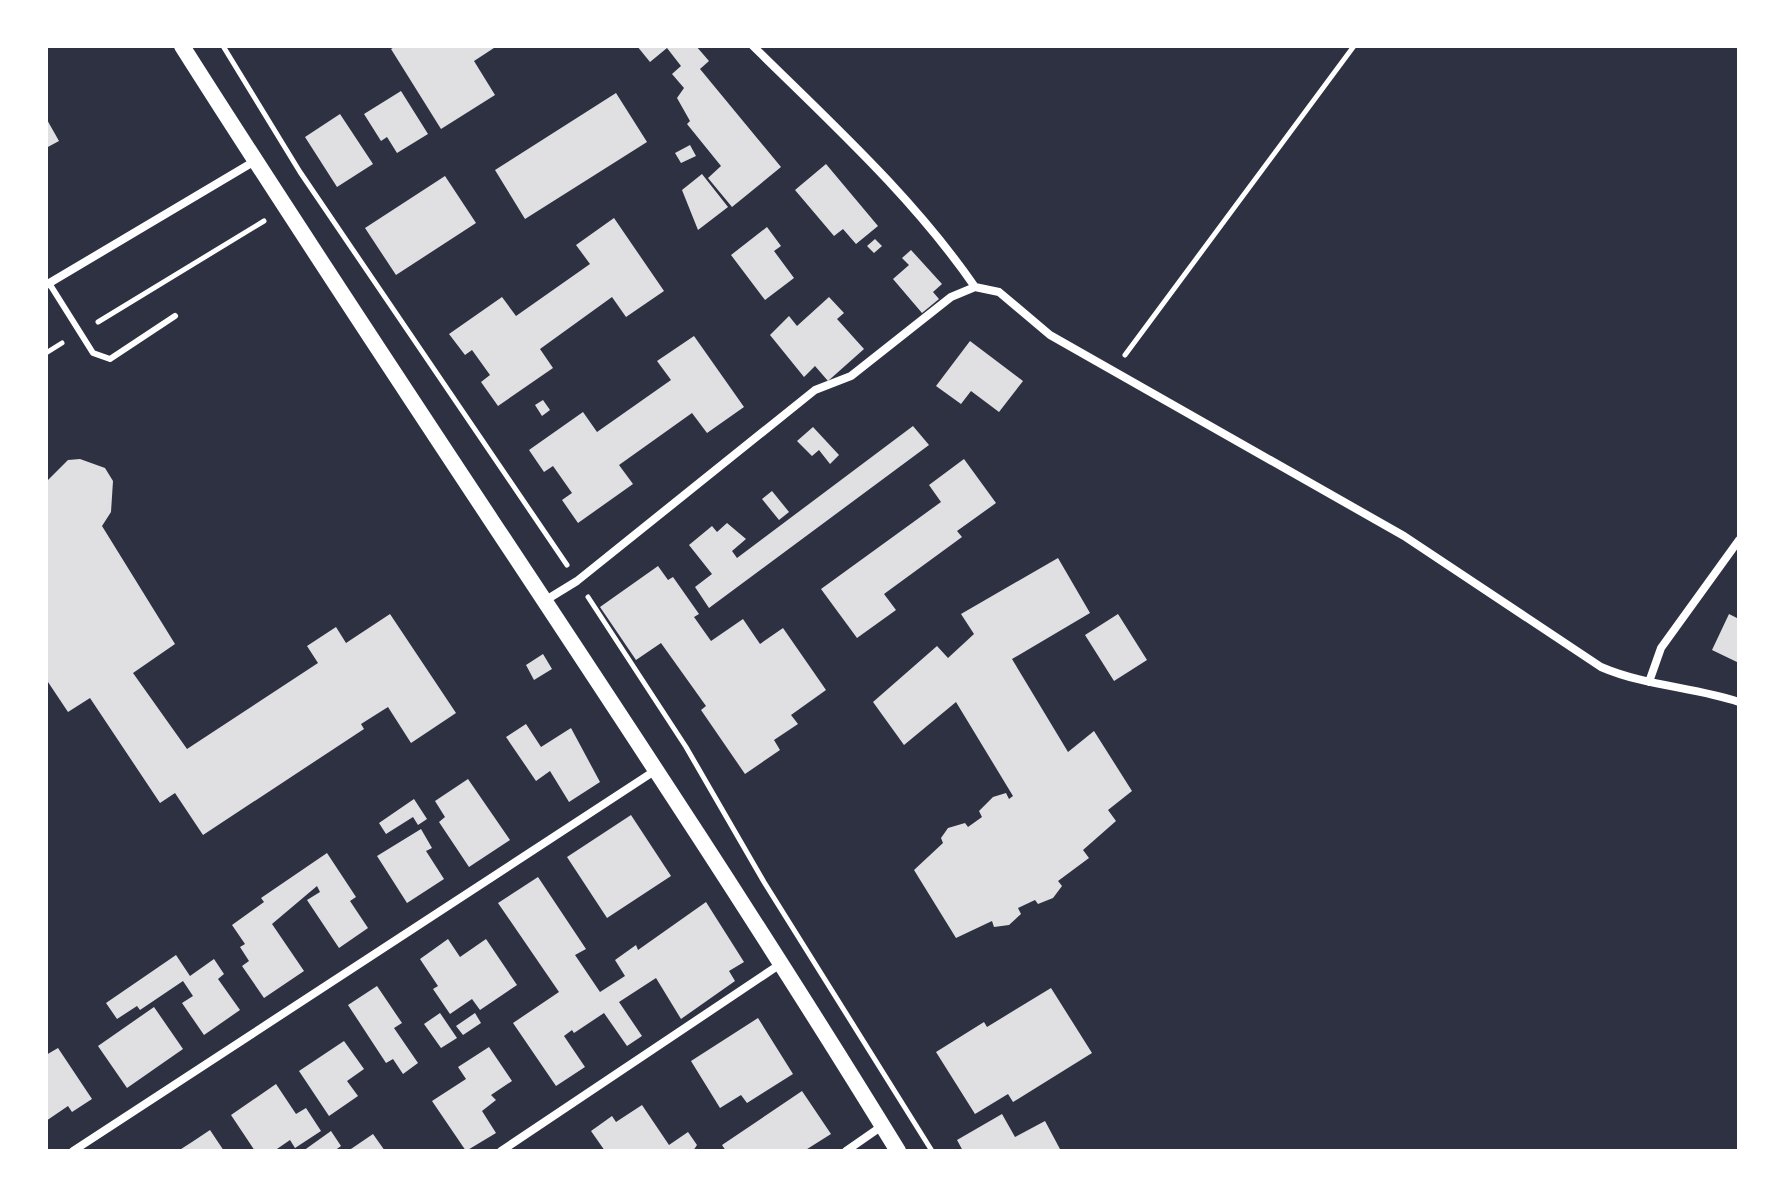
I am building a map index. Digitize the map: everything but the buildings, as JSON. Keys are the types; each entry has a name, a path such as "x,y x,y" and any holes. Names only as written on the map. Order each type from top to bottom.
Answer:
{"main road":[{"path":"182,46 657,770 782,963 898,1151"}],"street":[{"path":"753,46 876,168 951,252 975,287"},
{"path":"48,284 255,161"},
{"path":"546,600 577,581 815,390 851,376 951,297 975,287 999,292 1050,335 1404,536 1601,667 1624,678 1692,688 1739,702"},
{"path":"1649,682 1661,648 1739,540"},
{"path":"73,1151 657,770"},
{"path":"501,1151 782,963"},
{"path":"846,1151 883,1126"}],"lane":[{"path":"48,284 93,353 110,359 175,316"}],"path":[{"path":"223,46 300,172 561,555"},
{"path":"1113,372 1354,46"},
{"path":"94,324 267,219"},
{"path":"46,353 68,339"},
{"path":"587,596 686,747 764,882 932,1151"}]}
